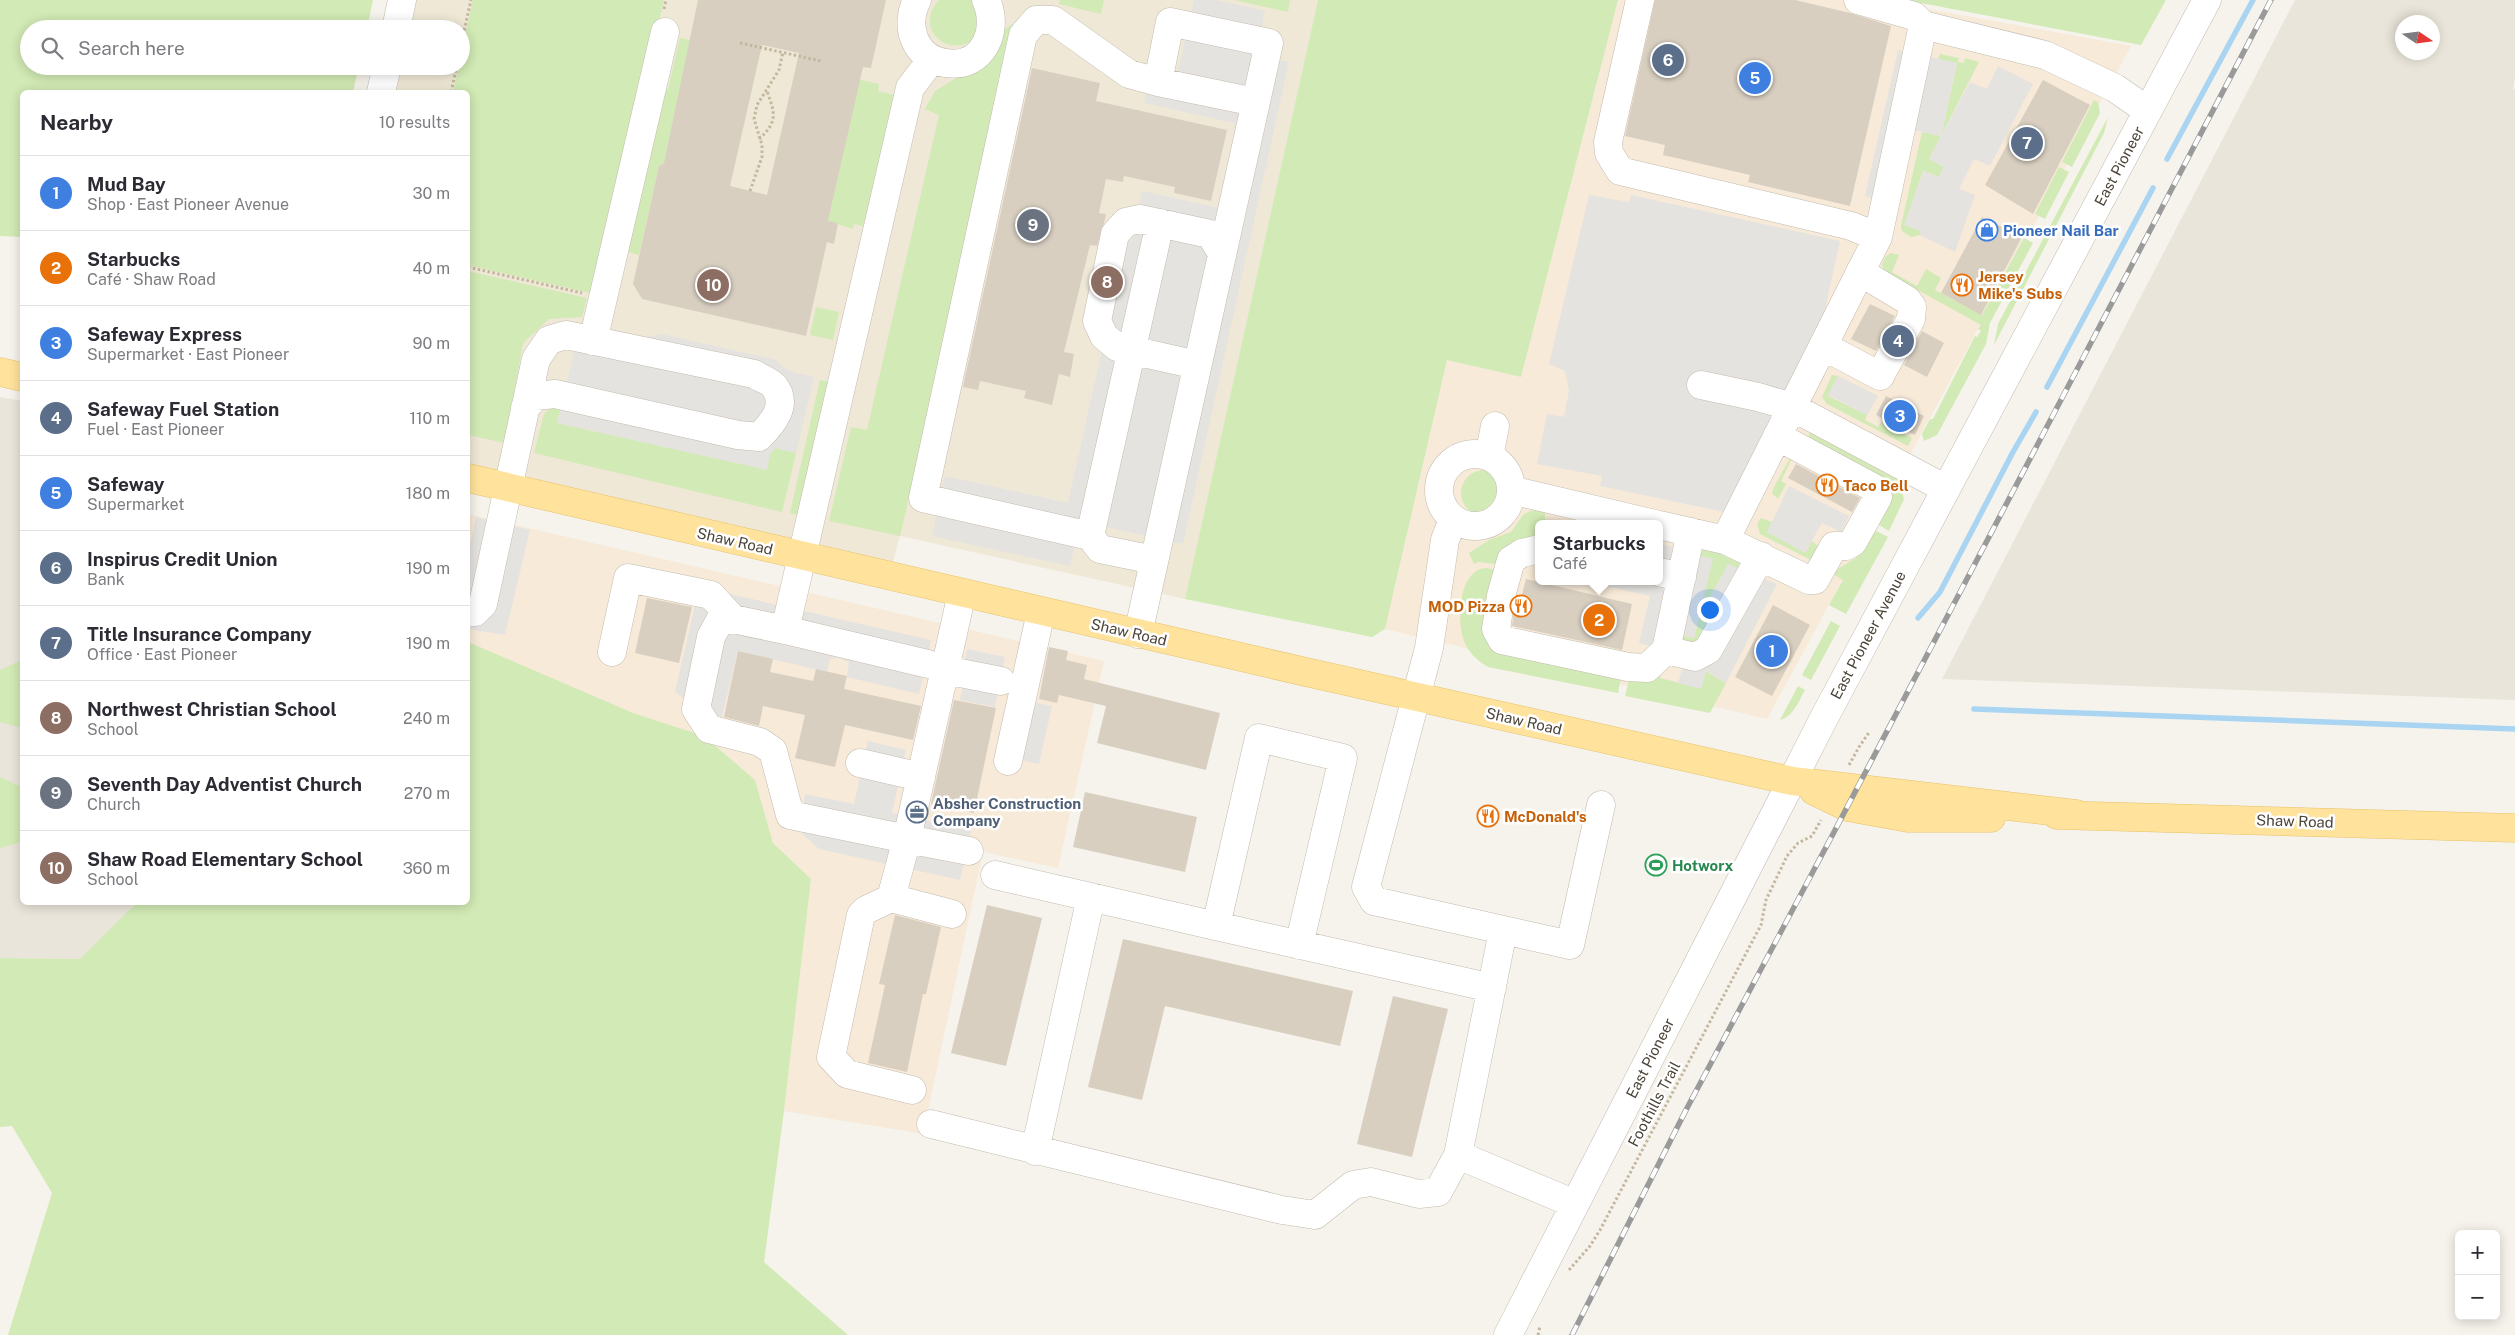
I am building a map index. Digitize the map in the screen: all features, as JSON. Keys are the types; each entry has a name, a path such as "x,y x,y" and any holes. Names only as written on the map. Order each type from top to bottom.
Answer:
{"main road":[{"path":"0,372 20,377"},
{"name":"Shaw Road","path":"470,478 1040,612 1792,781 1847,807 1908,818 1967,820 2076,814 2515,828"}],"street":[{"path":"398,20 402,0"},
{"path":"917,0 912,10 910,24 913,38 921,50 932,59 946,63 960,62 973,58 984,48 990,36 989,8 1023,14 1036,20 1053,20 1129,74 1158,82 1255,102"},
{"path":"1640,0 1608,142 1609,153 1620,171 1851,226 1878,237"},
{"path":"1858,0 1914,16 1923,25 2045,55 2115,88 2148,110"},
{"name":"East Pioneer","path":"1946,490 2207,0"},
{"path":"1036,20 1023,35 923,498 1090,536 1100,549 1154,560"},
{"path":"1138,634 1268,43 1170,22 1158,82"},
{"path":"1725,540 1878,237 1923,25"},
{"path":"593,341 663,26"},
{"path":"785,630 910,88 932,59"},
{"path":"381,90 385,75"},
{"path":"1197,365 1117,347 1104,336 1097,321 1115,234 1126,222 1140,219 1210,234 1222,253"},
{"path":"1090,536 1160,223"},
{"path":"1823,346 1880,376 1911,319 1912,307 1908,300 1860,272"},
{"path":"470,613 475,612 483,604 525,408 536,358 549,340 566,335 754,374 774,386 780,401 775,421 759,436 738,435 555,394 536,396 525,408"},
{"path":"1702,385 1758,397 1792,407 1946,490"},
{"path":"1488,457 1495,426"},
{"path":"1663,525 1725,540 1809,580 1815,580 1834,546 1846,546 1853,542 1878,497 1874,488 1777,436"},
{"path":"1469,455 1488,457 1503,467 1509,478 1511,490 1504,512 1496,520 1486,525 1474,526 1453,519 1440,501 1431,481 1457,459 1469,455"},
{"path":"1511,490 1555,512 1623,520"},
{"name":"East Pioneer Avenue","path":"1792,781 1946,490"},
{"path":"1453,519 1444,540 1428,648 1417,696 1366,887 1374,900 1570,945 1602,805"},
{"path":"1535,550 1522,553 1511,560 1501,596 1496,629 1502,640 1628,667 1647,668 1666,650 1670,574 1691,532"},
{"path":"1666,650 1695,657 1708,650 1762,556"},
{"path":"612,652 628,578 711,595 734,619"},
{"path":"892,898 908,839 921,777 936,667 962,593"},
{"path":"1008,761 1040,612"},
{"path":"969,851 790,816 773,751 760,742 709,729 696,709 711,637 719,622 734,619 1001,681"},
{"path":"1216,926 1259,738 1278,742 1343,758 1299,945"},
{"path":"860,763 921,777"},
{"name":"East Pioneer","path":"1508,1335 1792,781"},
{"path":"995,875 1492,988"},
{"path":"1035,1150 1091,897"},
{"path":"912,1090 847,1074 831,1057 861,915 866,910 892,898 952,914"},
{"path":"931,1124 1282,1210 1315,1215 1353,1185 1371,1182 1419,1194 1438,1192 1458,1155 1503,931"},
{"path":"1458,1155 1575,1204"}],"path":[{"path":"466,20 471,0"},
{"path":"663,26 666,0"},
{"path":"740,43 821,61"},
{"path":"750,191 762,157 754,119 757,105 779,70 783,52"},
{"path":"451,90 455,75"},
{"path":"759,139 769,129 773,120 774,111 767,90"},
{"path":"470,267 588,294"},
{"name":"Foothills Trail","path":"1568,1271 1590,1246 1600,1230 1761,925 1766,900 1792,849 1798,843 1812,836 1818,826"},
{"path":"1538,1335 1543,1318"}],"shaded area":[{"path":"402,0 1318,0 1185,599 900,536 889,577 470,478 470,90 381,90 385,75 470,75 470,20 398,20"},
{"path":"1194,0 1217,0 1265,11 1256,55 1289,62 1183,544 1080,521 1070,566 932,536 945,476 1068,503 1125,246 1132,239 1142,191 1220,208 1239,124 1144,103 1147,87 1173,93"},
{"path":"1618,0 1878,0 2131,46 1767,719 1385,629 1447,360 1521,377"},
{"path":"2295,0 2515,0 2515,78 2513,89 2515,89 2515,700 1942,679"},
{"path":"1898,50 1957,63 1941,136 1899,127 1883,200 1865,196"},
{"path":"1998,66 2033,84 1990,166 1974,159 1959,189 1975,195 1955,252 1920,235 1921,231 1904,225 1923,171 1939,177 1944,167 1929,159 1970,82 1987,89"},
{"path":"1589,195 1629,202 1631,195 1840,241 1817,346 1729,513 1600,486 1602,476 1537,464 1547,414 1564,417 1569,391 1565,371 1549,364"},
{"path":"581,323 645,337 662,334 776,360 789,371 814,377 796,453 776,448 770,453 767,470 557,423"},
{"path":"1838,376 1878,396 1867,415 1828,395"},
{"path":"0,397 20,401 20,905 134,905 80,959 0,958"},
{"path":"1789,486 1849,516 1841,532 1822,523 1805,553 1767,532"},
{"name":"Absher Construction Company","path":"470,514 1104,661 1058,868 983,852 923,1134 784,1111 811,879 773,843 755,780 704,736 633,713 470,646"},
{"path":"476,517 530,530 505,635 470,629 470,545"},
{"path":"1663,544 1673,547 1670,562 1673,563 1676,550 1713,559 1694,638 1658,630 1654,647 1639,643 1650,596 1602,585 1663,585"},
{"path":"1728,564 1777,584 1726,683 1706,671 1701,689 1678,683 1689,647 1700,648 1714,619 1701,613"},
{"path":"699,587 931,640 919,694 847,677 849,662 839,658 830,659 827,672 738,651 722,717 706,714 675,692"},
{"path":"967,649 1005,657 995,707 960,700 963,685 960,684"},
{"path":"1033,702 1052,706 1039,764 1020,760"},
{"path":"868,741 906,750 892,813 971,830 960,880 819,849 798,830 805,794 854,804"}],"green space":[{"path":"0,0 373,0 369,20 20,20 20,75 357,75 353,90 20,90 20,237 0,236"},
{"path":"473,0 664,0 598,287 590,293 470,265 470,90 453,90 457,75 470,75 469,20"},
{"path":"939,0 974,0 980,6 975,39 964,44 953,45 944,43 936,37 931,29 930,20 932,10"},
{"path":"1060,0 1104,0 1101,14 1059,4"},
{"path":"1234,0 1290,0 1288,12"},
{"path":"1318,0 1618,0 1521,377 1447,360 1385,629 1372,637 1185,599"},
{"path":"1905,0 2166,0 2141,45"},
{"path":"1013,24 1019,28 900,536 829,521 851,427 867,430 939,115 925,109 935,91 973,68 1003,30"},
{"path":"680,38 703,43 688,53 664,163 659,166 639,255 625,251 661,93 668,89"},
{"path":"1940,54 1959,58 1958,62 1964,63 1965,58 1979,62 1941,136 1957,64 1938,59"},
{"path":"848,77 879,84 878,91 895,95 870,221 864,220 863,226 854,224 853,229 828,221 856,95"},
{"path":"2094,100 2098,102 2100,113 2072,167 2062,162"},
{"path":"2108,117 2104,133 1994,345 1998,324"},
{"path":"1922,132 1941,136 1929,159 1944,167 1939,177 1923,171 1905,225 1921,231 1920,235 1911,237 1902,231 1901,226"},
{"path":"2059,167 2069,172 2045,219 2035,214"},
{"path":"2024,238 2033,243 1990,323 1986,344 1937,435 1924,441 1922,434 1930,419 1933,419 1975,336 1977,337 1981,331 1978,329 1981,325 1885,272 1882,265 1885,257 1891,253 1899,255 1892,272 1917,286 1926,269 1941,278 1935,290 1982,315"},
{"path":"470,271 587,298 582,317 549,319 523,343 505,443 470,435"},
{"path":"816,307 839,312 833,340 810,335"},
{"path":"1832,375 1838,376 1828,396 1867,415 1865,420 1878,427 1881,422 1912,438 1908,446 1827,404 1822,397"},
{"path":"820,380 839,384 799,515 790,513"},
{"path":"554,405 561,407 558,423 766,469 770,453 776,448 796,453 782,512 534,453 544,414"},
{"path":"1809,432 1898,480 1904,499 1889,531 1876,523 1888,497 1809,438"},
{"path":"1793,456 1781,481 1786,484 1778,499 1772,493 1774,487 1790,458"},
{"path":"1484,470 1497,474 1503,480 1507,493 1503,506 1497,512 1484,516 1471,512 1465,506 1461,493 1465,480 1471,474"},
{"path":"1538,510 1545,513 1545,520 1535,520 1535,542 1504,565 1478,562 1474,564 1469,553 1489,540 1511,532 1523,515 1530,511"},
{"path":"1761,518 1772,522 1767,532 1806,552 1812,541 1820,548 1811,560 1760,534 1757,524"},
{"path":"1872,529 1888,537 1846,614 1829,605 1843,580 1831,573 1856,558"},
{"path":"1704,548 1742,558 1742,568 1701,613 1713,619 1702,645 1682,645 1679,635 1694,638 1712,559 1699,556"},
{"path":"1486,568 1502,571 1490,630 1622,672 1618,693 1488,667 1476,659 1467,647 1461,629 1462,596 1465,585 1470,577 1477,571"},
{"path":"1831,621 1840,626 1811,680 1802,675"},
{"path":"470,643 633,713 704,736 755,780 773,843 811,879 764,1262 848,1335 8,1335 52,1193 12,1126 0,1127 0,958 80,959 134,905 470,905"},
{"path":"20,661 20,727 0,722 0,670"},
{"path":"1663,662 1660,678 1700,688 1705,671 1726,683 1710,713 1625,696 1631,673"},
{"path":"1798,686 1805,690 1789,716 1780,720"},
{"path":"0,777 20,786 20,843 0,848"}],"building":[{"path":"698,0 886,0 871,68 863,67 828,221 838,223 834,244 827,242 806,336 642,299 633,284 659,166 664,163","holes":["762,45 799,53 767,195 730,186"]},
{"path":"1655,0 1795,0 1850,13 1891,26 1850,206 1748,182 1750,175 1663,155 1665,145 1625,136"},
{"path":"1032,68 1100,83 1096,101 1227,130 1211,201 1174,193 1175,187 1124,176 1123,182 1106,179 1099,213 1106,214 1104,223 1097,246 1090,245 1064,352 1074,354 1070,377 1059,374 1052,405 1024,398 1026,391 980,381 978,390 963,387"},
{"path":"2043,80 2090,105 2033,214 1985,185"},
{"path":"1982,217 2022,237 1981,315 1941,293"},
{"path":"1870,304 1895,316 1876,351 1851,339"},
{"path":"1922,331 1944,343 1927,377 1904,365"},
{"path":"1886,396 1924,416 1915,435 1876,415"},
{"name":"Taco Bell","path":"1796,464 1860,498 1852,512 1788,478"},
{"path":"1526,579 1535,581 1535,585 1551,585 1632,604 1622,650 1512,626 1515,606 1519,607"},
{"path":"647,598 692,607 679,663 635,653"},
{"path":"1773,605 1810,625 1772,696 1735,677"},
{"path":"1049,647 1068,651 1066,660 1087,665 1084,679 1220,713 1206,770 1097,743 1106,706 1059,695 1057,703 1039,699"},
{"path":"738,651 773,659 770,672 813,681 816,669 847,676 844,689 921,706 913,740 845,725 835,767 795,758 805,715 763,706 759,726 724,717"},
{"path":"954,700 996,708 974,813 931,804"},
{"path":"1085,792 1197,817 1185,872 1073,847"},
{"path":"987,905 1042,918 1006,1066 951,1053"},
{"path":"895,915 941,927 926,994 923,994 907,1072 868,1063 885,985 879,984"},
{"path":"1123,939 1353,991 1340,1046 1165,1006 1142,1100 1088,1087"},
{"path":"1393,996 1448,1009 1412,1157 1357,1144"}],"waterway":[{"path":"2167,159 2253,0"},
{"path":"2047,387 2153,188"},
{"path":"1918,618 1940,592 2036,412"},
{"path":"1974,709 2515,729"}],"railway":[{"path":"1572,1335 1686,1110 2271,0"}],"place":[{"name":"Inspirus Credit Union","path":"1668,60"},
{"name":"Safeway","path":"1755,78"},
{"name":"Title Insurance Company","path":"2027,143"},
{"name":"Seventh Day Adventist Church","path":"1033,225"},
{"name":"Pioneer Nail Bar","path":"1987,230"},
{"name":"Northwest Christian School","path":"1107,282"},
{"name":"Shaw Road Elementary School","path":"713,285"},
{"name":"Jersey Mike's Subs","path":"1962,285"},
{"name":"Safeway Fuel Station","path":"1898,341"},
{"name":"Safeway Express","path":"1900,416"},
{"name":"Taco Bell","path":"1827,485"},
{"name":"MOD Pizza","path":"1521,606"},
{"name":"Starbucks","path":"1599,620"},
{"name":"Mud Bay","path":"1772,651"},
{"name":"Absher Construction Company","path":"917,812"},
{"name":"McDonald's","path":"1488,816"},
{"name":"Hotworx","path":"1656,865"}]}
